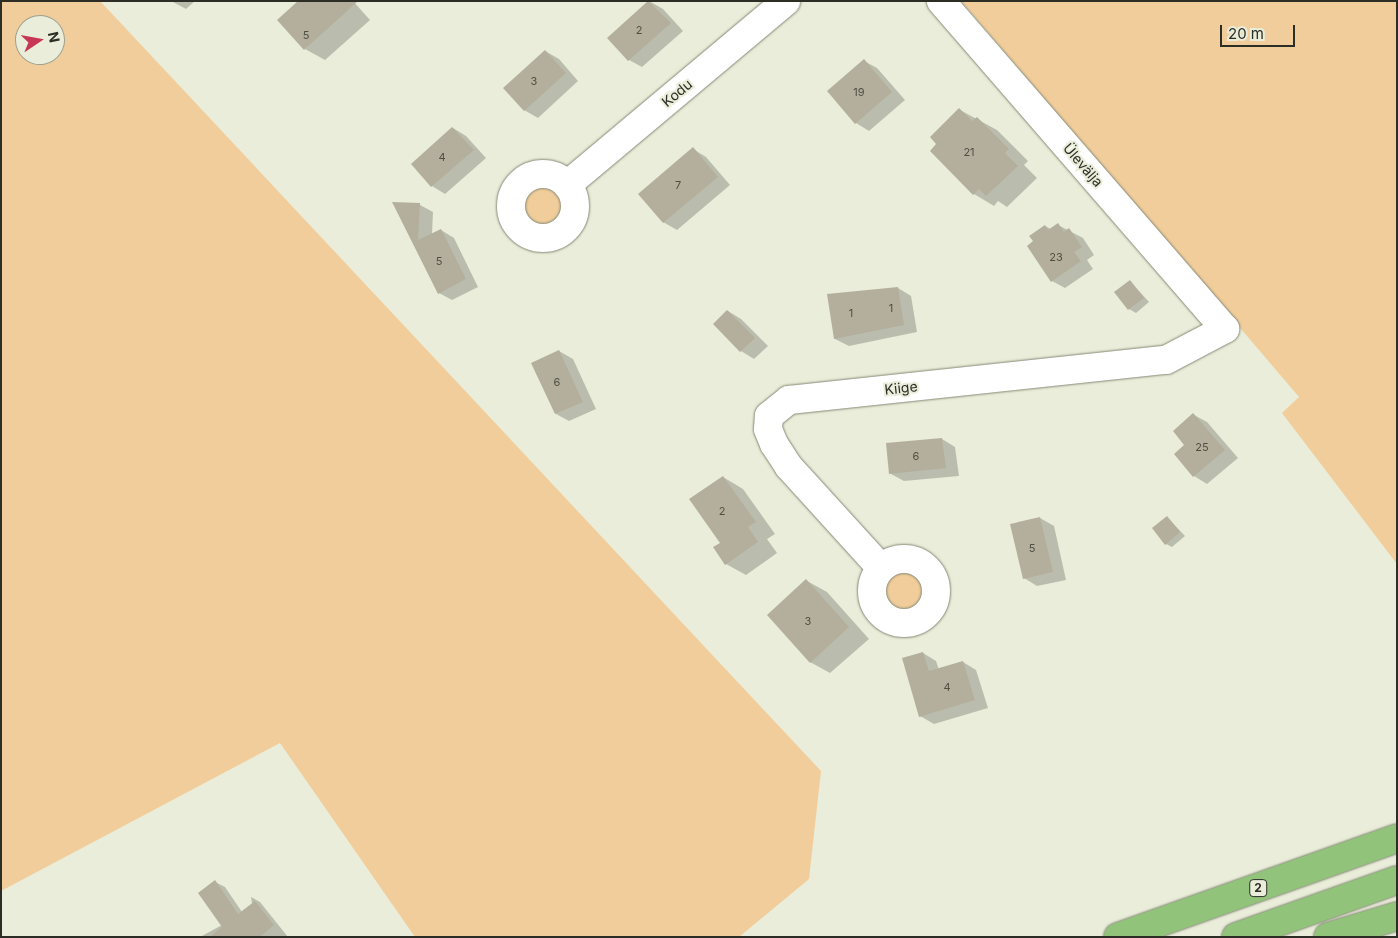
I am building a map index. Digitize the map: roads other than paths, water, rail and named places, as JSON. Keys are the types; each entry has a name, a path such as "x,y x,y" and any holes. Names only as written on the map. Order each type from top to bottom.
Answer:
{"highway":[{"name":"2","path":"1118,937 1397,838"},
{"path":"1236,937 1397,880"},
{"path":"1328,937 1397,916"}],"street":[{"name":"Kodu","path":"567,185 786,1"},
{"name":"Ülevälja","path":"942,1 1225,329"},
{"name":"Kiige","path":"881,568 788,467 774,444 768,430 769,416 789,400 1166,360 1225,329"}]}
